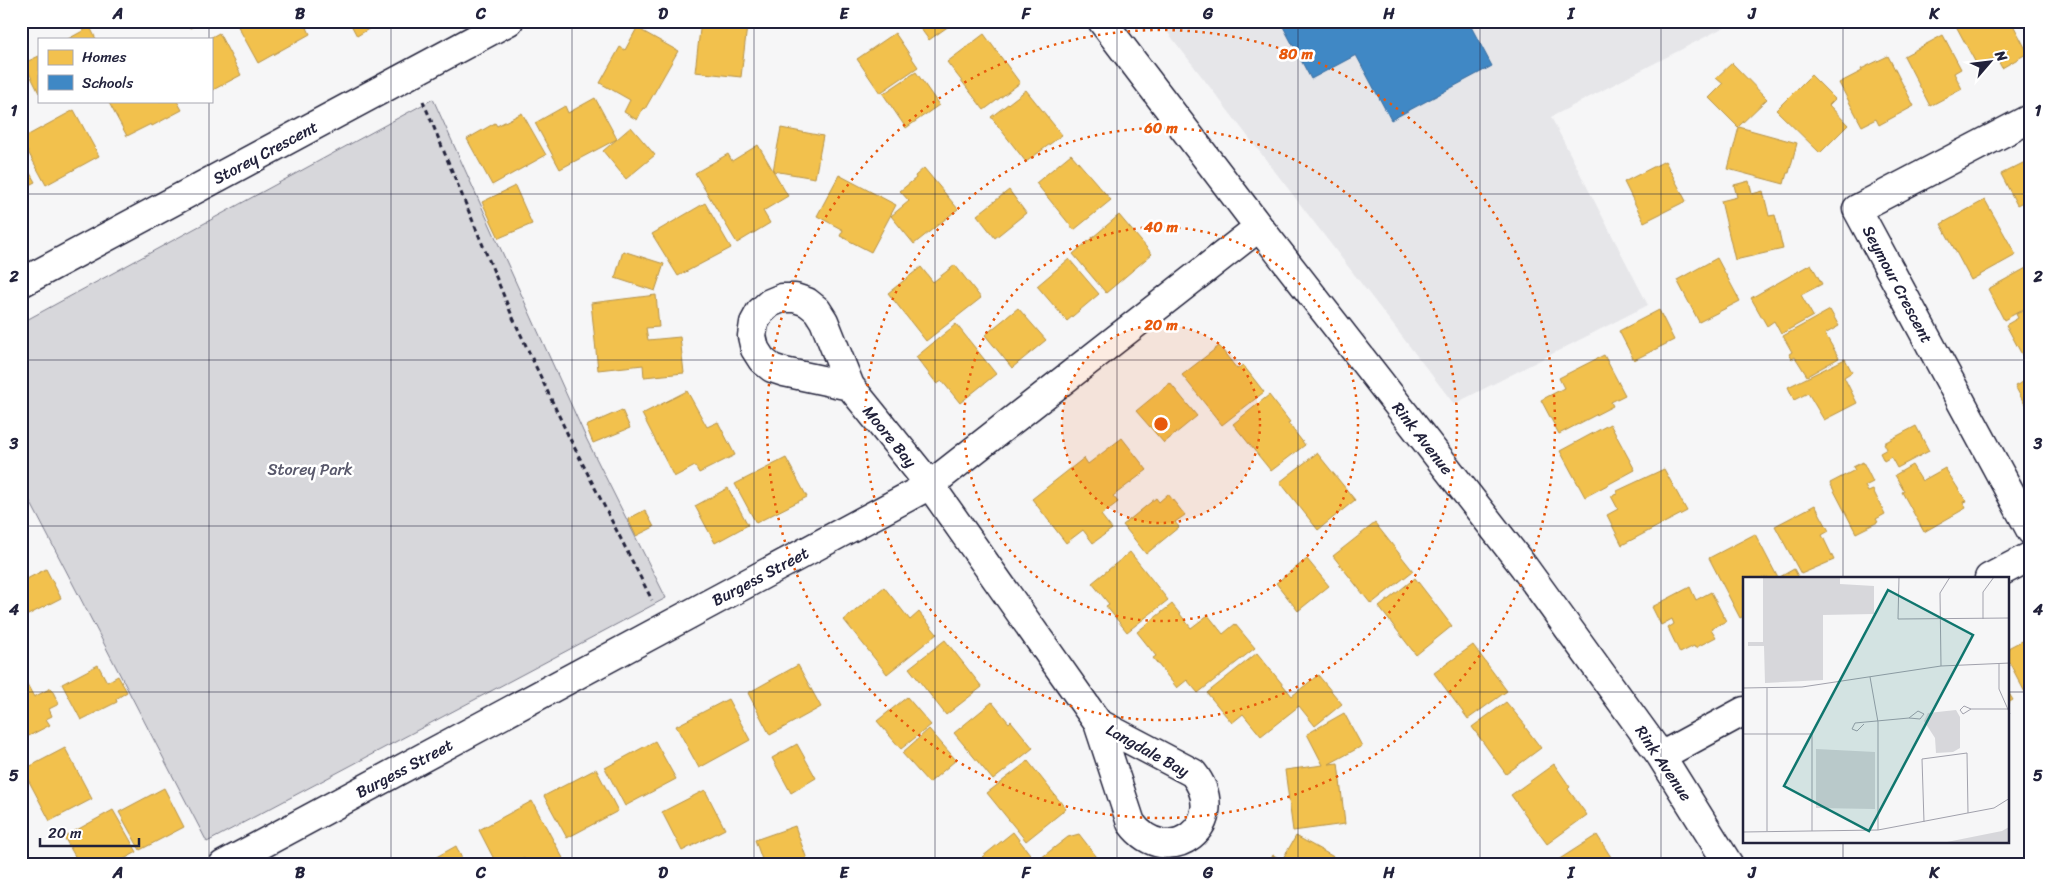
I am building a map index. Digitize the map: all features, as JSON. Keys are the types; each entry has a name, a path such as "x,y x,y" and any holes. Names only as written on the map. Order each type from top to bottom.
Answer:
{"street":[{"name":"Storey Crescent","path":"21,283 509,21"},
{"name":"Rink Avenue","path":"1102,21 1259,227 1524,567 1661,756 1729,865"},
{"name":"Seymour Crescent","path":"2031,118 1857,209 2031,531"},
{"name":"Burgess Street","path":"223,865 930,485 1259,227"},
{"name":"Moore Bay","path":"850,386 930,485"},
{"name":"Langdale Bay","path":"930,485 1098,723 1131,823 1140,834 1152,841 1166,844 1179,842 1192,835 1201,825 1206,812 1206,798 1202,784 1193,773 1098,723"},
{"path":"1991,577 2031,556"},
{"path":"1661,756 1743,712"}],"path":[{"path":"409,75 428,110 513,318 568,435 666,627"}],"shaded area":[{"path":"1159,21 1736,21 1551,117 1648,305 1454,404"}],"green space":[{"name":"Storey Park","path":"433,99 587,440 666,598 207,842 21,484 21,323"},
{"path":"1135,862 1216,864 1216,865 1134,865"}],"building: Homes":[{"path":"186,21 203,21 190,28"},
{"path":"235,21 304,21 310,34 258,63"},
{"path":"349,21 382,21 357,36"},
{"path":"701,21 747,26 741,77 695,72"},
{"path":"915,21 956,21 929,40"},
{"path":"1964,21 2011,21 2028,53 2002,68 1996,57 1978,67 1956,26"},
{"path":"2024,21 2031,21 2031,33"},
{"path":"90,27 96,38 70,38"},
{"path":"637,28 678,51 637,120 624,112 630,100 600,83 620,47 625,50"},
{"path":"219,33 241,75 212,90 212,38 210,38"},
{"path":"895,33 918,67 880,93 857,59"},
{"path":"984,34 1020,83 984,110 947,62"},
{"path":"1943,35 1961,69 1954,73 1962,89 1930,106 1904,56"},
{"path":"38,56 38,91 24,63"},
{"path":"1888,56 1914,106 1879,125 1876,119 1862,126 1839,83 1862,71 1861,69"},
{"path":"1732,63 1767,99 1738,127 1709,98 1723,84 1716,78"},
{"path":"916,72 939,105 906,128 883,94"},
{"path":"1811,75 1835,99 1829,105 1848,125 1820,153 1776,110"},
{"path":"1026,90 1062,135 1026,162 991,117"},
{"path":"595,98 617,139 560,169 535,123 565,106 568,113"},
{"path":"109,102 178,102 182,110 152,126 151,124 127,136"},
{"path":"74,110 99,156 46,185 21,139"},
{"path":"522,113 546,155 492,185 467,139 495,123 497,126"},
{"path":"631,127 655,155 626,179 603,151"},
{"path":"1739,127 1797,143 1784,184 1728,169"},
{"path":"781,128 823,136 815,178 773,171"},
{"path":"758,145 788,196 763,211 770,223 737,243 695,173 728,154 732,161"},
{"path":"1071,154 1111,200 1074,230 1036,183"},
{"path":"21,157 35,182 21,189"},
{"path":"2031,159 2031,198 2017,205 2001,174"},
{"path":"1665,161 1686,201 1644,222 1624,182"},
{"path":"924,168 958,209 914,244 891,216 909,201 900,191 916,178 915,176"},
{"path":"839,175 896,205 871,252 840,236 843,230 817,216"},
{"path":"1749,181 1752,194 1763,191 1769,216 1775,215 1783,249 1735,260 1721,201 1737,197 1734,185"},
{"path":"515,186 532,224 499,238 482,202"},
{"path":"1009,190 1026,213 995,238 977,215"},
{"path":"1985,200 2016,255 1971,280 1941,224"},
{"path":"705,203 731,248 678,276 652,234"},
{"path":"1119,215 1152,254 1106,293 1073,254"},
{"path":"623,251 664,264 655,291 615,278"},
{"path":"1717,258 1740,301 1699,322 1677,280"},
{"path":"1069,259 1099,294 1067,321 1037,286"},
{"path":"1811,264 1822,284 1801,295 1813,316 1781,334 1774,321 1767,326 1751,298"},
{"path":"955,265 981,298 926,341 888,293 921,267 933,282"},
{"path":"2028,267 2031,272 2031,305 2004,320 1988,289"},
{"path":"656,295 659,327 646,328 648,340 680,337 684,373 644,377 643,365 598,370 591,303"},
{"path":"1018,308 1046,340 1012,368 985,335"},
{"path":"2029,308 2031,362 2027,364 2006,325 2018,318 2016,314"},
{"path":"1659,310 1674,340 1634,360 1619,331"},
{"path":"1830,310 1839,326 1825,334 1839,358 1807,376 1795,357 1792,359 1789,354 1792,352 1783,336"},
{"path":"956,324 996,374 960,403 942,381 937,384 916,357"},
{"path":"1219,346 1237,369 1243,365 1264,392 1222,425 1182,375"},
{"path":"1604,355 1625,395 1611,402 1613,406 1559,434 1541,400 1564,388 1559,378"},
{"path":"1845,359 1852,372 1844,377 1857,403 1824,420 1808,393 1794,400 1788,387"},
{"path":"2031,378 2031,414 2030,414 2015,386"},
{"path":"1170,383 1197,416 1164,443 1136,411"},
{"path":"687,391 707,427 718,422 735,455 699,473 695,466 674,477 642,414"},
{"path":"1269,395 1305,445 1271,471 1233,424"},
{"path":"622,410 630,428 593,443 586,426"},
{"path":"1610,424 1635,470 1585,497 1560,451"},
{"path":"1916,426 1929,451 1897,468 1891,457 1884,461 1880,453 1887,449 1884,443"},
{"path":"1122,438 1147,470 1113,496 1118,502 1101,515 1112,529 1093,543 1083,530 1066,543 1032,499 1084,458 1088,464"},
{"path":"1317,453 1355,500 1318,530 1280,482"},
{"path":"786,458 807,497 756,523 735,484"},
{"path":"1863,462 1873,482 1865,486 1868,492 1873,490 1885,514 1876,519 1878,522 1856,533 1830,483 1855,470 1853,467"},
{"path":"1912,465 1922,481 1945,468 1966,501 1963,502 1966,508 1924,532 1895,475"},
{"path":"1664,469 1687,511 1622,545 1607,515 1618,509 1611,496 1617,494 1617,491"},
{"path":"728,488 748,525 715,543 695,506"},
{"path":"1168,494 1185,515 1175,522 1179,527 1146,554 1123,525 1156,498 1159,502"},
{"path":"1815,505 1829,531 1822,535 1834,560 1801,574 1775,526"},
{"path":"645,510 654,527 636,536 628,519"},
{"path":"1375,523 1413,571 1371,604 1333,556"},
{"path":"1755,534 1777,577 1743,577 1743,616 1740,618 1709,558"},
{"path":"1130,552 1168,600 1127,632 1106,606 1109,604 1092,583"},
{"path":"1307,559 1329,586 1298,611 1276,583"},
{"path":"46,569 61,598 26,616 21,607 21,582"},
{"path":"1794,569 1798,577 1780,577"},
{"path":"1415,578 1452,626 1416,655 1379,607"},
{"path":"884,587 910,620 919,612 937,634 887,674 844,620"},
{"path":"1690,587 1696,600 1711,592 1726,621 1711,629 1716,637 1695,648 1694,646 1680,653 1668,628 1674,624 1672,619 1661,625 1652,607"},
{"path":"1172,604 1191,628 1208,615 1223,634 1235,624 1255,648 1198,693 1187,680 1177,688 1153,658 1156,656 1137,632"},
{"path":"2031,636 2031,699 2029,700 2010,664 2010,647"},
{"path":"945,640 982,687 946,715 909,668"},
{"path":"1473,645 1507,691 1468,719 1434,673"},
{"path":"1257,653 1292,696 1318,675 1342,704 1315,726 1299,706 1261,736 1243,714 1232,723 1207,693"},
{"path":"98,665 107,682 118,676 127,692 116,699 117,702 81,720 62,684"},
{"path":"798,665 821,707 770,735 748,693"},
{"path":"21,673 34,697 51,688 59,704 49,709 52,716 46,719 50,725 21,740"},
{"path":"907,697 931,725 901,749 877,721"},
{"path":"728,699 750,740 699,768 676,726"},
{"path":"992,702 1009,723 1011,721 1033,748 993,780 954,733"},
{"path":"1506,702 1541,748 1506,774 1472,727"},
{"path":"1344,713 1362,746 1329,764 1338,763 1345,824 1293,831 1285,770 1323,765 1307,734"},
{"path":"929,729 956,760 929,783 902,753"},
{"path":"655,741 676,779 625,806 605,768"},
{"path":"797,744 816,778 791,793 772,758"},
{"path":"65,748 92,799 50,821 23,770"},
{"path":"1028,761 1066,809 1026,841 987,793"},
{"path":"1554,764 1570,787 1568,789 1587,815 1547,844 1511,795"},
{"path":"596,769 618,811 567,838 544,796"},
{"path":"164,788 184,827 140,850 119,812"},
{"path":"705,790 725,829 682,851 662,812"},
{"path":"532,801 564,860 556,865 527,865 524,858 512,865 497,865 479,830"},
{"path":"113,810 137,852 113,865 80,865 64,837"},
{"path":"795,826 809,865 764,865 755,840"},
{"path":"1013,832 1033,858 1025,865 989,865 982,857"},
{"path":"1079,834 1103,865 1032,865 1068,837"},
{"path":"1597,835 1616,865 1561,865 1558,860"},
{"path":"1296,836 1341,861 1339,865 1268,865 1273,855 1282,860"},
{"path":"456,846 465,865 422,865"},
{"path":"1500,860 1503,865 1493,865"}],"building: Schools":[{"path":"1280,21 1468,21 1492,66 1391,120 1356,55 1311,79"}]}
